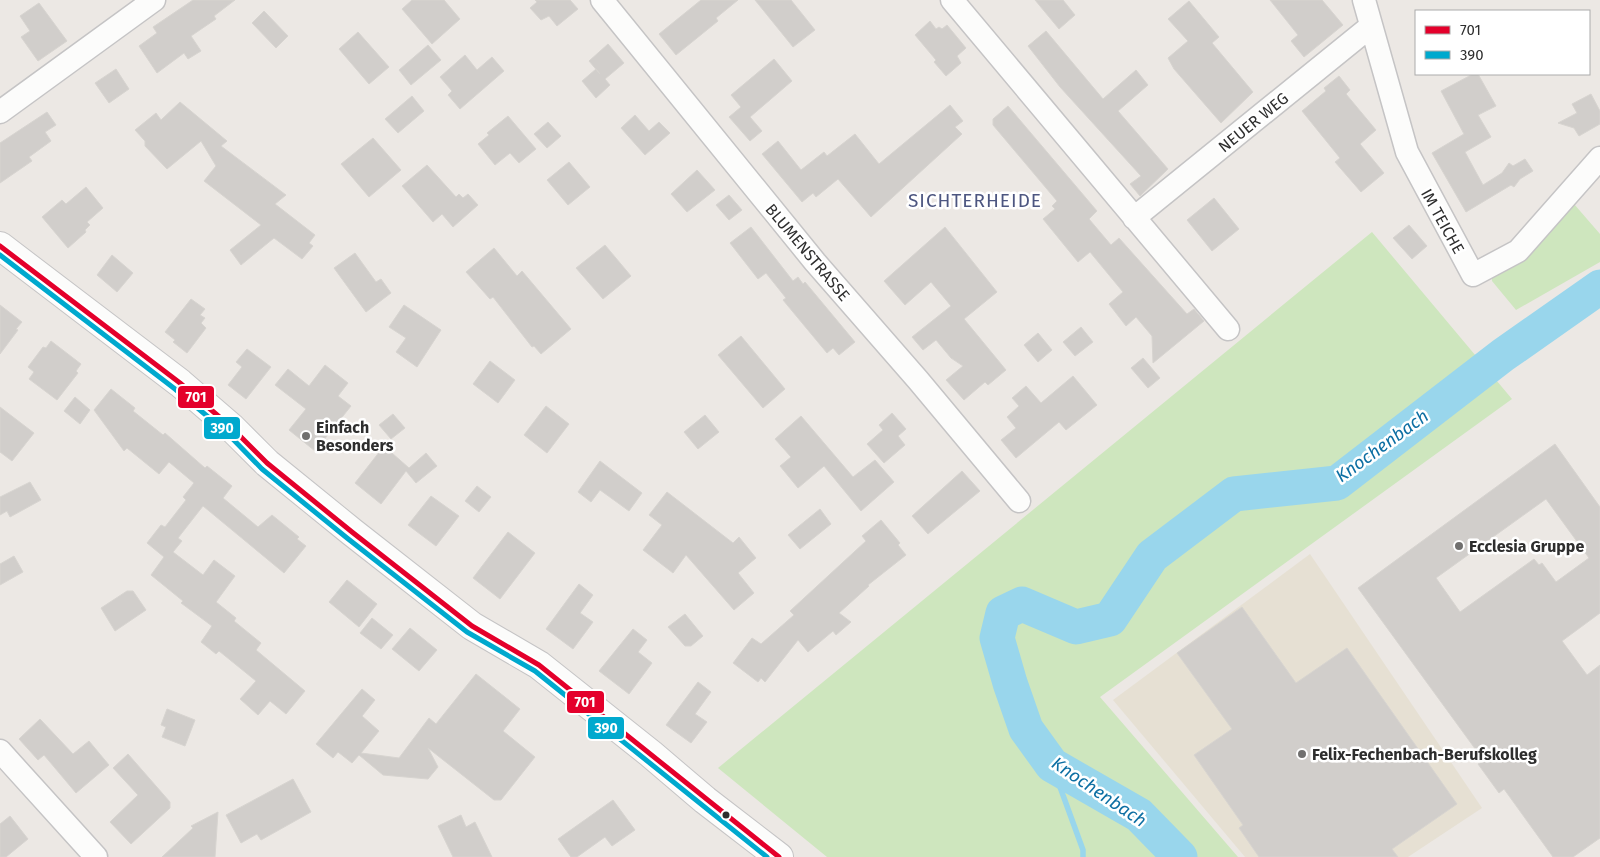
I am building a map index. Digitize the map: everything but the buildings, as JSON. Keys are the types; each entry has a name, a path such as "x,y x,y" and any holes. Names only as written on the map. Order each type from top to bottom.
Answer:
{"street":[{"path":"0,112 154,0"},
{"name":"BLUMENSTRASSE","path":"602,0 815,262 918,380 1019,501"},
{"path":"952,0 1228,329"},
{"name":"IM TEICHE","path":"1364,0 1407,152 1474,275 1518,251 1600,158"},
{"name":"NEUER WEG","path":"1134,218 1371,26"},
{"path":"0,246 180,383 232,428 267,464 357,536 472,626 539,665 651,754 705,800 779,857"},
{"path":"0,751 96,857"}],"shaded area":[{"name":"Felix-Fechenbach-Berufskolleg","path":"1310,554 1482,808 1408,857 1245,857 1113,700"}],"green space":[{"path":"1574,204 1600,234 1600,262 1516,310 1492,281 1492,278"},
{"path":"1372,232 1512,399 1100,697 1238,857 827,857 718,768"}],"waterway":[{"name":"Knochenbach","path":"1180,857 1139,815 1052,765 1026,729 1010,683 997,638 1003,613 1022,604 1076,627 1110,619 1152,556 1234,494 1337,483 1503,355 1600,287"},
{"path":"1052,765 1083,850 1083,857"}],"transit line":[{"name":"701","path":"0,246 180,383 231,427 267,463 352,532 472,626 539,665 779,857"},
{"name":"390","path":"0,255 175,389 226,432 262,469 347,538 467,632 535,671 767,857"}],"place":[{"name":"Einfach Besonders","path":"306,436"},
{"name":"Ecclesia Gruppe","path":"1459,546"},
{"name":"Felix-Fechenbach-Berufskolleg","path":"1302,754"}],"district":[{"name":"SICHTERHEIDE","path":"975,200"}]}
